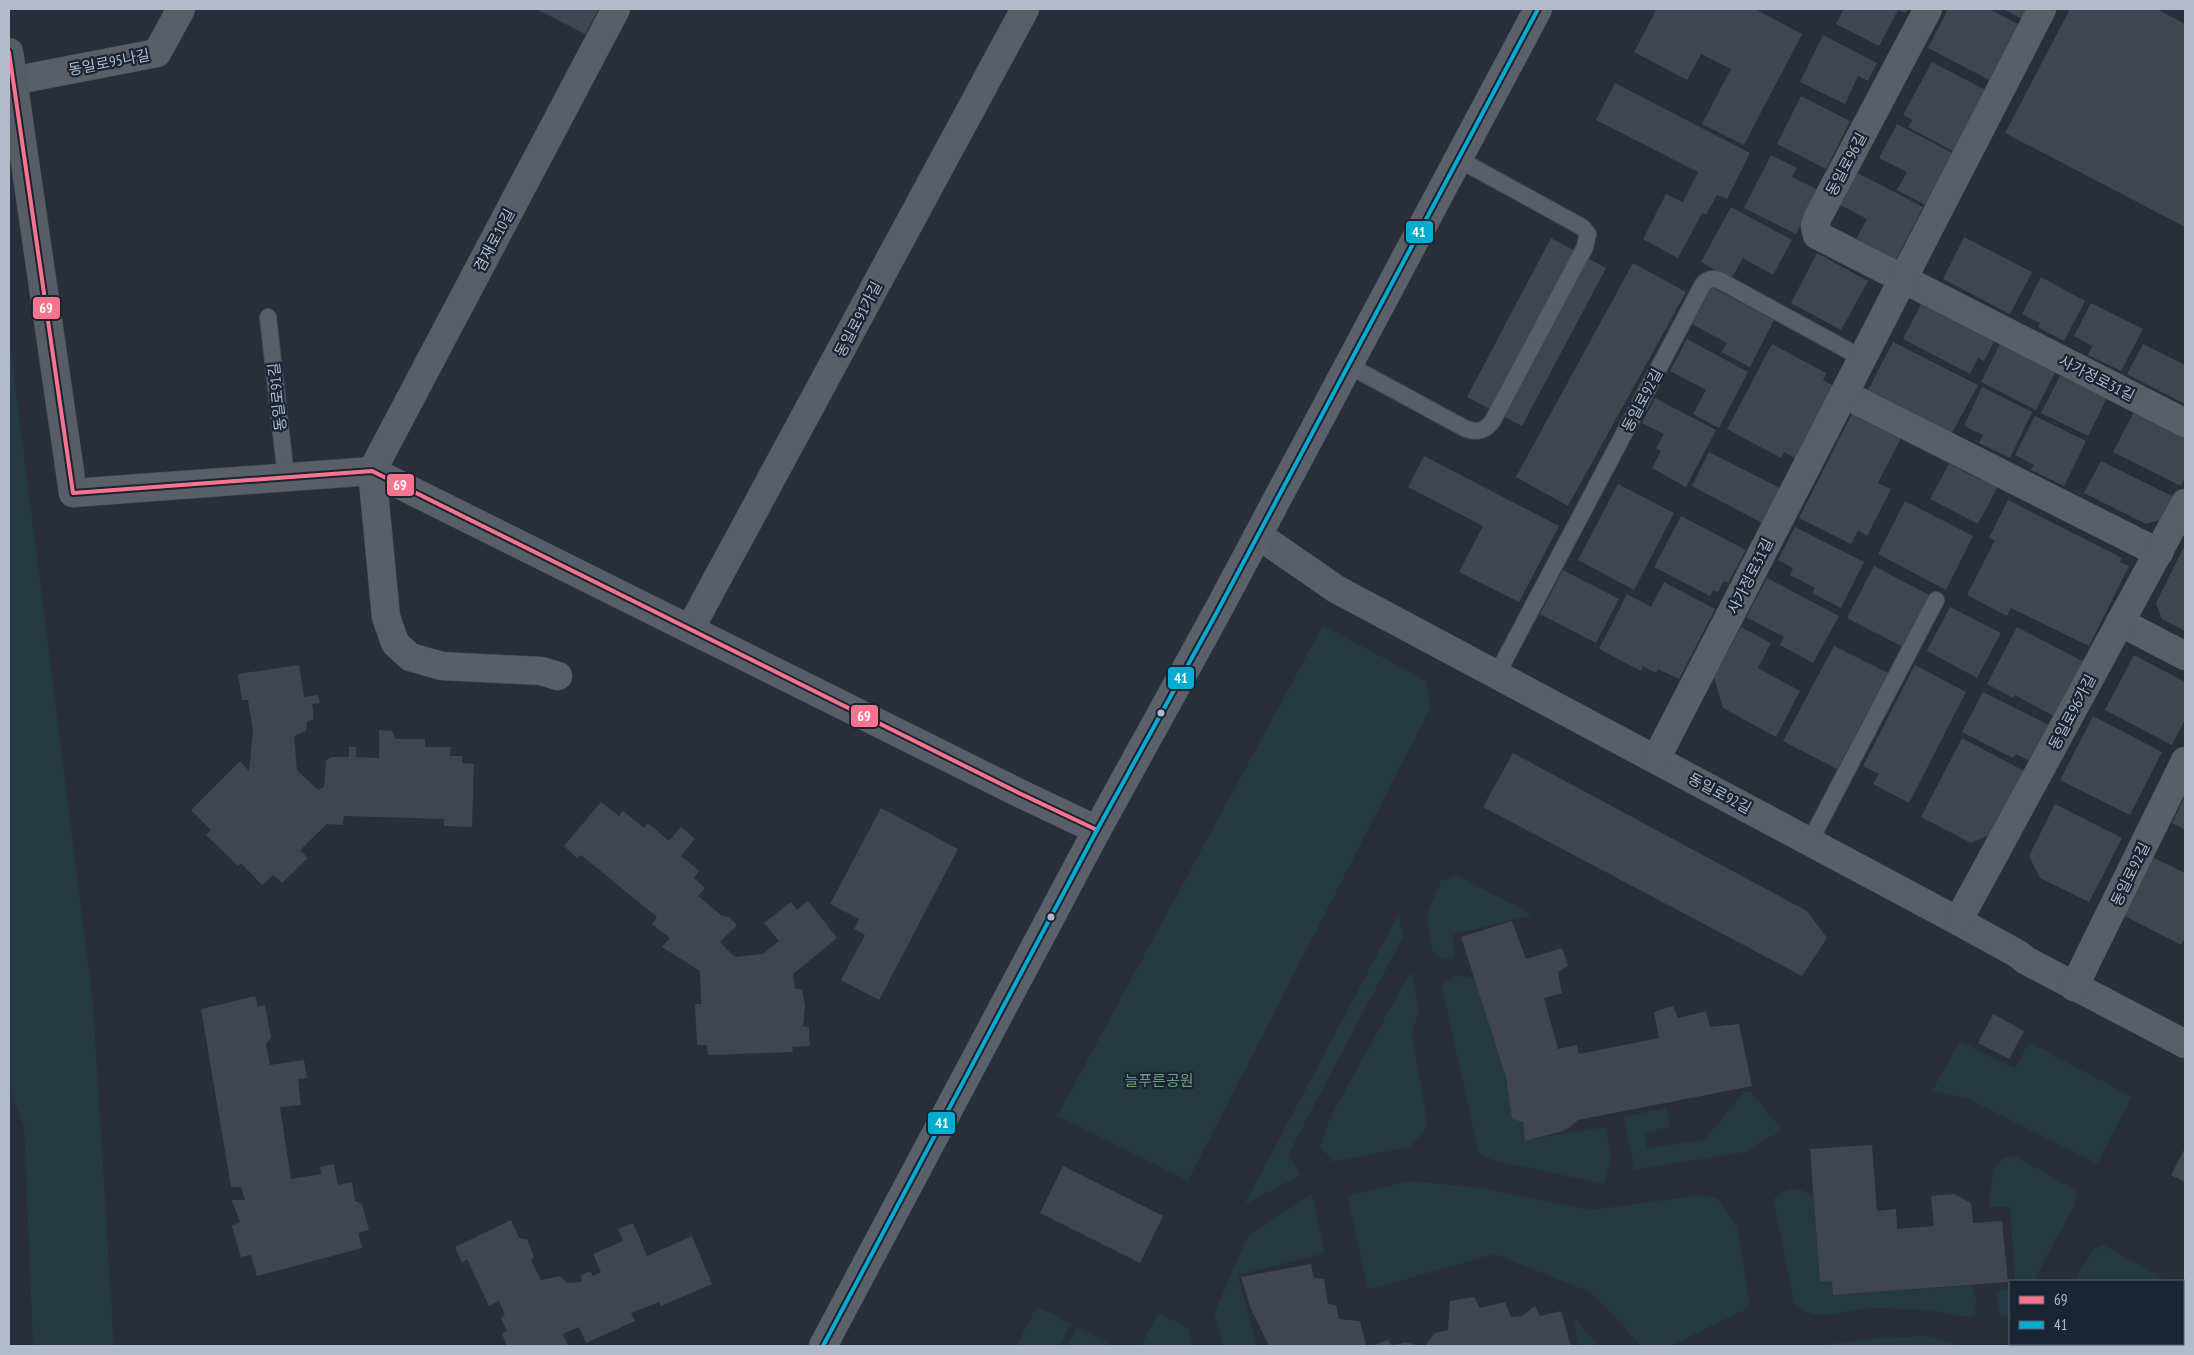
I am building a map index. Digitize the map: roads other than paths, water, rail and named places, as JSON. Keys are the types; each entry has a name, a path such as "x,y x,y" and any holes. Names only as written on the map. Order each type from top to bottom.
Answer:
{"main road":[{"path":"823,1346 1097,830 1258,535 1538,9"}],"street":[{"name":"동일로95나길","path":"12,81 157,54 181,9"},
{"name":"겸재로10길","path":"372,471 616,9"},
{"name":"동일로91가길","path":"690,629 1025,9"},
{"name":"동일로96길","path":"1903,279 1823,239 1817,235 1814,226 1928,9"},
{"name":"사가정로31길","path":"1656,759 2042,9"},
{"path":"9,52 73,493 372,471 1097,830"},
{"name":"사가정로31길","path":"1903,279 2185,423"},
{"path":"1844,394 2158,552"},
{"path":"372,471 386,617 394,643 410,657 442,666 541,671 558,676"},
{"name":"동일로96가길","path":"1958,920 2185,504"},
{"name":"동일로92길","path":"1258,535 1336,589 1496,676 1958,920 2018,954 2025,960 2185,1044"},
{"path":"2120,622 2185,656"},
{"name":"동일로92길","path":"2074,986 2185,761"}],"lane":[{"path":"1348,366 1466,429 1474,432 1486,428 1493,420 1585,247 1589,238 1586,230 1458,159"},
{"name":"동일로92길","path":"1496,676 1703,284 1707,280 1712,278 1719,280 1862,358"},
{"name":"동일로91길","path":"268,317 286,477"},
{"path":"1810,841 1936,600"}],"park label":[{"name":"늘푸른공원","path":"1159,1080"}]}
